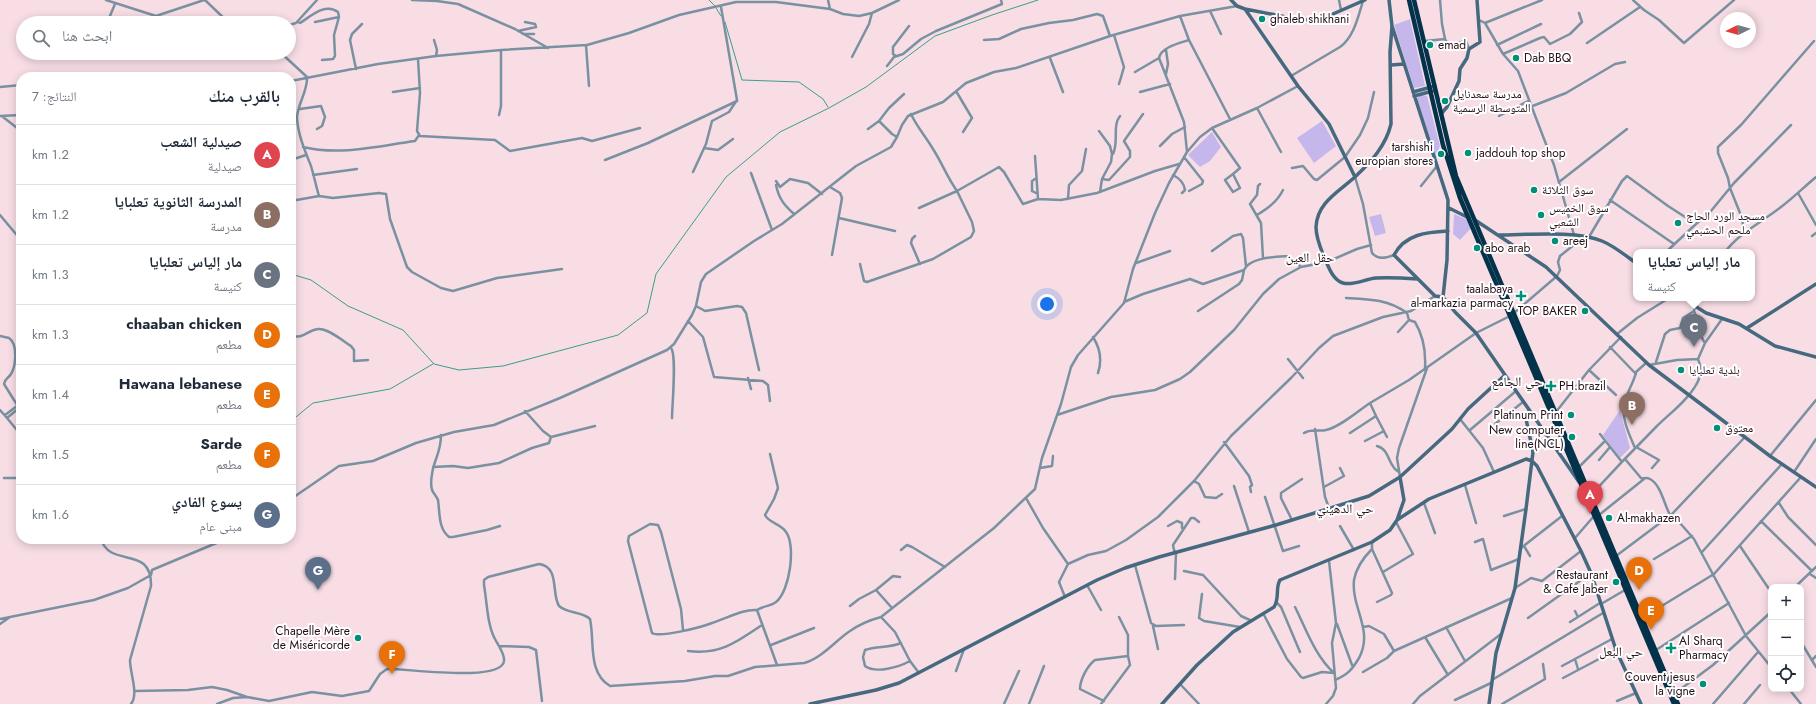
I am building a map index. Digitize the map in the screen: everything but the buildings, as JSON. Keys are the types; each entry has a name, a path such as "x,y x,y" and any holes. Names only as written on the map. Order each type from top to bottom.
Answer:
{"highway":[{"path":"1409,0 1441,114 1456,176 1571,455 1579,467 1591,495 1625,590 1672,703"},
{"path":"1414,0 1424,41 1446,157 1468,217 1556,412 1581,485 1616,556 1678,704"}],"street":[{"path":"106,0 158,16 205,0 222,16"},
{"path":"298,22 317,0"},
{"path":"412,0 458,4 518,31 548,48"},
{"path":"828,0 830,9"},
{"path":"296,80 436,56 501,50 586,45 629,33 679,15 720,7 735,1 776,1 830,9 843,14 859,16 872,13 899,0"},
{"path":"887,66 896,56 903,54 920,39 1002,4 1001,0"},
{"path":"1231,0 1237,6 1245,9 1303,20 1317,21 1364,0"},
{"path":"1339,0 1342,11"},
{"path":"1291,76 1347,42 1352,33 1364,0"},
{"path":"1389,0 1392,26 1446,194 1449,208 1447,266 1443,297"},
{"path":"1440,0 1442,24 1447,45 1466,41 1469,49 1467,58 1460,69 1459,81 1447,107 1441,114"},
{"path":"1469,49 1480,42 1477,0"},
{"path":"1485,23 1542,0"},
{"path":"1633,0 1640,7 1659,20 1684,43 1734,0"},
{"path":"110,16 115,4"},
{"path":"296,496 340,466 378,460 416,443 494,425 525,411 560,398 671,348 696,306 700,282 706,274 772,230 822,194 856,166 891,147 898,137 902,124 911,114 942,102 966,83 994,72 1016,68 1050,58 1112,36 1180,16 1237,6"},
{"path":"693,172 704,148 712,121 730,112 737,100 720,7"},
{"path":"1587,43 1640,7"},
{"path":"1245,9 1298,86 1329,124 1346,156 1355,176 1363,204 1372,253 1377,257 1384,258 1394,255 1399,247 1410,238 1423,234 1448,231"},
{"path":"298,22 300,23 312,14 323,10 336,11 339,17 334,34 335,56 333,59 322,60"},
{"path":"1210,11 1221,34"},
{"path":"1254,21 1258,11"},
{"path":"852,57 869,24 872,13"},
{"path":"1503,54 1540,38 1544,37 1550,44 1568,35 1582,21 1579,13"},
{"path":"984,40 996,40 1021,29 1073,20 1097,14 1103,16 1124,67 1119,84"},
{"path":"1180,16 1189,40 1230,119"},
{"path":"315,22 339,17"},
{"path":"1479,20 1485,23 1503,54 1518,71 1530,107 1559,182 1574,236"},
{"path":"518,31 536,27 535,24 525,22"},
{"path":"356,69 350,40 352,34 362,24"},
{"path":"1497,45 1541,24"},
{"path":"896,56 893,54 893,47 909,26"},
{"path":"1392,26 1390,44 1392,124 1389,134 1377,153 1355,176 1327,201 1319,214 1317,233 1333,275 1344,283 1374,278 1418,279"},
{"path":"522,34 534,34"},
{"path":"1424,41 1445,39"},
{"path":"434,40 437,50 436,56"},
{"path":"1135,72 1159,58 1166,49 1189,40"},
{"path":"1744,233 1742,218 1718,153 1718,147 1741,125 1814,41"},
{"path":"586,45 589,86"},
{"path":"1166,49 1168,64 1166,75"},
{"path":"499,115 501,106 501,50"},
{"path":"1050,58 1063,92"},
{"path":"1159,58 1185,127 1187,152"},
{"path":"303,147 320,151 337,151 415,141 418,135 420,88 418,59"},
{"path":"289,60 307,77"},
{"path":"1530,107 1566,93 1615,64 1625,62"},
{"path":"1391,65 1404,64"},
{"path":"307,77 298,112 298,122 303,147 319,196"},
{"path":"1140,92 1170,84"},
{"path":"0,87 16,85"},
{"path":"217,704 228,699 247,697 269,701 312,692 342,696 363,693 369,691 380,674 387,669 463,673 501,668 504,661 504,656 493,635 484,580 488,577 539,564 547,566 552,573 559,606 565,611 586,616 590,619 594,663 604,681 610,686 673,682 728,676 755,667 808,662 859,625 881,617 994,528 1035,489 1040,468 1073,363 1093,337 1124,302 1136,263 1155,213 1179,164 1200,137 1212,128 1257,108 1298,86"},
{"path":"393,92 420,88"},
{"path":"1413,94 1433,88"},
{"path":"956,91 972,118 963,132"},
{"path":"1292,168 1303,166 1314,179 1317,180 1346,156 1365,125 1374,92"},
{"path":"868,129 879,121 889,108 904,94"},
{"path":"605,160 648,143 737,100"},
{"path":"1498,116 1528,101"},
{"path":"300,109 321,106 325,117 322,126 317,129"},
{"path":"1257,108 1281,152"},
{"path":"860,264 862,278 867,282 920,264 952,248 971,236 974,231 972,222 934,150 918,128 911,114"},
{"path":"1102,179 1109,180 1130,157 1130,151 1124,141 1143,114"},
{"path":"1,116 16,115"},
{"path":"1,116 16,127"},
{"path":"1112,154 1116,148 1117,120 1120,116"},
{"path":"879,121 892,134 898,137"},
{"path":"1669,249 1711,211 1730,188 1791,125"},
{"path":"1160,146 1172,134 1185,127"},
{"path":"418,135 495,140 510,151 582,138 592,141 640,128"},
{"path":"1212,128 1240,168 1225,180 1233,192 1240,188 1233,174"},
{"path":"1559,182 1627,129"},
{"path":"1099,131 1110,146 1112,154 1111,162 1102,179 1100,192"},
{"path":"704,148 718,150 733,139"},
{"path":"1068,199 1069,185 1082,171 1086,150"},
{"path":"296,158 306,155"},
{"path":"1035,156 1035,179 1038,199"},
{"path":"1184,157 1203,181 1202,184 1189,191"},
{"path":"919,208 956,191 999,167 1023,204 1038,199 1068,199 1100,192 1155,171 1179,164"},
{"path":"1421,186 1437,166"},
{"path":"313,175 357,169"},
{"path":"751,173 772,230"},
{"path":"1173,175 1178,177 1185,188 1182,193"},
{"path":"1304,433 1315,429 1325,430 1342,422 1370,403 1394,390 1476,333 1512,315 1557,276 1560,270 1558,262 1560,256 1587,237 1622,181 1627,176 1668,206 1696,224"},
{"path":"1728,249 1744,233 1798,193 1816,177"},
{"path":"776,182 780,187 790,179 806,183 822,194"},
{"path":"1260,184 1258,186 1257,195 1250,204 1257,215 1261,227 1263,258"},
{"path":"776,185 778,197 794,214"},
{"path":"830,187 842,195 832,255"},
{"path":"1257,215 1269,208 1280,198 1283,190"},
{"path":"296,200 319,196 333,198 379,193 386,194 390,219 407,267 412,272 445,290 453,291 507,276 562,269"},
{"path":"1798,193 1816,225"},
{"path":"1610,200 1674,244"},
{"path":"1449,208 1474,220 1533,258 1557,276 1647,364 1770,456 1816,487"},
{"path":"0,215 16,234"},
{"path":"839,218 895,231"},
{"path":"1812,236 1816,233"},
{"path":"1198,311 1239,284 1242,280 1246,266 1243,238 1241,234 1233,236 1212,251"},
{"path":"1497,235 1587,237 1610,245 1633,261"},
{"path":"915,236 911,243 920,264"},
{"path":"1057,415 1111,397 1155,390 1180,379 1190,372 1234,330 1270,287 1290,272 1301,267 1327,262 1357,249 1371,245"},
{"path":"1136,263 1170,251"},
{"path":"1394,255 1435,296 1443,297 1455,312 1476,333 1581,485"},
{"path":"1246,266 1263,258 1289,256 1301,267"},
{"path":"1124,302 1143,294 1190,279 1198,284 1204,284 1244,270"},
{"path":"1747,328 1816,284"},
{"path":"1065,597 1059,582 1068,564 1088,555 1106,551 1134,536 1158,517 1194,481 1224,442 1298,372 1313,353 1333,336 1384,317 1397,313 1407,313 1418,308 1435,296"},
{"path":"1346,298 1380,300 1398,306 1407,313 1409,320 1414,322 1422,338 1426,352 1426,368 1397,458 1404,500 1397,521 1413,554 1383,572"},
{"path":"1617,334 1637,318 1664,301"},
{"path":"1691,301 1695,306 1706,313 1747,328 1775,346 1816,357"},
{"path":"696,306 705,311 737,306 742,307 746,313 759,370"},
{"path":"1695,306 1694,311 1699,322 1700,333 1705,343"},
{"path":"1656,362 1665,334 1670,330 1680,328 1683,318 1694,311"},
{"path":"1591,495 1635,447 1689,395 1700,378 1701,366 1698,359 1705,343 1722,319"},
{"path":"1398,332 1409,320"},
{"path":"688,321 703,338 714,377 748,378 766,382 770,401"},
{"path":"296,337 299,337 315,330 323,330 351,346 354,350 354,361 368,360"},
{"path":"0,336 9,338 13,343 13,368 11,375 5,380 4,384 16,403"},
{"path":"1093,337 1098,348 1101,364 1098,373"},
{"path":"1556,412 1589,370 1621,337"},
{"path":"1610,347 1636,374"},
{"path":"671,348 673,352 674,366 672,418"},
{"path":"1288,359 1303,378"},
{"path":"1652,468 1659,460 1635,447 1624,409 1624,405 1636,378 1636,374 1647,364 1698,359"},
{"path":"1589,370 1616,395"},
{"path":"810,704 876,690 919,674 964,649 1114,572 1276,525 1374,494 1400,477 1452,429 1460,419 1505,375"},
{"path":"748,378 751,389"},
{"path":"1470,430 1516,391"},
{"path":"1770,456 1816,400"},
{"path":"1495,424 1523,402"},
{"path":"1370,403 1387,437"},
{"path":"0,410 16,429"},
{"path":"6,417 16,410"},
{"path":"525,411 543,431 551,437"},
{"path":"1489,704 1491,682 1501,634 1515,588 1519,558 1523,547 1532,461 1532,442 1525,414 1530,411"},
{"path":"1350,433 1376,416"},
{"path":"1460,419 1483,448 1494,472"},
{"path":"551,437 595,426"},
{"path":"1315,429 1325,497 1329,508"},
{"path":"1365,441 1384,431"},
{"path":"1600,434 1622,462"},
{"path":"441,436 440,454 433,467 432,489 438,498 440,522 447,536 453,538 500,526"},
{"path":"433,467 453,466 468,468 499,463 532,448 549,443 551,437"},
{"path":"1616,556 1671,514 1745,437"},
{"path":"1794,472 1816,439"},
{"path":"1579,467 1605,441"},
{"path":"1224,442 1249,476 1252,485 1250,488 1251,492"},
{"path":"1377,446 1383,448 1396,470 1399,472"},
{"path":"1599,460 1610,447"},
{"path":"683,630 681,609 658,525 650,524 629,536 628,541 650,630 654,635 658,635 683,630 712,624 739,613 757,610 776,603 786,588 790,572 788,535 781,527 766,518 765,515 778,488 770,454"},
{"path":"1562,459 1571,455"},
{"path":"1040,468 1052,466 1053,456"},
{"path":"1625,458 1639,476 1644,479 1649,479 1658,490 1664,505 1692,536 1714,574 1746,636 1768,664"},
{"path":"1162,704 1212,651 1241,628 1264,615 1274,607 1277,603 1278,583 1280,580 1372,542 1383,536 1397,521 1424,502 1523,460 1532,461 1537,466 1562,516 1582,551 1591,572 1616,650 1641,704"},
{"path":"1702,552 1782,464"},
{"path":"1324,487 1344,476 1340,468"},
{"path":"1642,618 1714,574 1801,477"},
{"path":"4,478 16,478"},
{"path":"1292,520 1281,498 1281,493 1302,479"},
{"path":"1575,538 1597,515 1644,479"},
{"path":"1194,481 1199,484 1205,497 1216,498 1222,494"},
{"path":"1465,484 1476,523"},
{"path":"1234,486 1249,532"},
{"path":"1265,497 1276,525 1283,551 1299,546"},
{"path":"1026,498 1043,528 1068,564"},
{"path":"1424,502 1435,533"},
{"path":"1779,503 1788,517 1816,545"},
{"path":"1504,516 1526,508"},
{"path":"1401,510 1409,513"},
{"path":"1523,547 1562,516"},
{"path":"1180,533 1191,518 1194,518 1198,522"},
{"path":"1168,526 1177,521 1182,524 1183,527 1173,545 1176,553 1175,579"},
{"path":"1761,521 1816,578"},
{"path":"1340,526 1354,550"},
{"path":"1654,560 1692,536"},
{"path":"1475,542 1483,539 1491,570 1519,558"},
{"path":"1372,542 1372,549 1392,594 1377,602"},
{"path":"104,544 108,551 116,555 140,561 148,568 151,575"},
{"path":"131,704 135,697 135,691 130,673 130,660 151,586 152,570 214,544"},
{"path":"901,550 907,545 912,546 945,567"},
{"path":"1740,545 1768,587"},
{"path":"1523,547 1530,556"},
{"path":"1335,680 1352,671 1362,652 1365,640 1356,600 1354,582 1355,576 1365,557 1372,549"},
{"path":"1515,588 1531,578 1542,582 1582,551"},
{"path":"1329,561 1336,623 1352,665"},
{"path":"1135,565 1149,620 1153,625 1158,649"},
{"path":"1798,584 1816,567"},
{"path":"1184,571 1203,574 1241,616 1252,622"},
{"path":"1528,618 1591,572"},
{"path":"0,618 94,600 128,588 151,575"},
{"path":"850,606 859,599 876,590 893,576 900,577"},
{"path":"1087,585 1102,610"},
{"path":"876,590 892,608"},
{"path":"1570,622 1625,590"},
{"path":"1202,594 1199,618 1204,621 1241,628"},
{"path":"1363,672 1387,658 1394,651 1512,598"},
{"path":"1277,603 1281,606 1300,652"},
{"path":"1656,651 1729,603"},
{"path":"1295,607 1315,648 1327,666 1334,673"},
{"path":"757,610 777,665"},
{"path":"1575,611 1578,617"},
{"path":"1455,700 1491,682 1603,613"},
{"path":"1264,615 1287,659 1303,678 1322,672 1334,673"},
{"path":"1674,694 1707,669 1768,615"},
{"path":"0,624 10,616"},
{"path":"881,617 895,632 910,661 919,674"},
{"path":"1101,704 1130,665 1128,656 1128,635 1120,617"},
{"path":"1326,704 1335,692 1332,643 1336,623"},
{"path":"688,651 708,652 728,647 762,625"},
{"path":"1153,625 1170,627 1184,626"},
{"path":"1363,627 1368,626 1384,634 1394,651"},
{"path":"1446,627 1465,661"},
{"path":"771,645 814,628"},
{"path":"1413,704 1465,661 1501,634"},
{"path":"1425,637 1448,675"},
{"path":"1562,666 1612,639"},
{"path":"901,643 874,647 865,650 863,658 865,666 869,669 888,669 910,661"},
{"path":"498,646 529,647 536,650 542,701"},
{"path":"1804,647 1816,667"},
{"path":"956,671 964,649"},
{"path":"1563,678 1616,650"},
{"path":"1713,704 1758,652"},
{"path":"1104,701 1080,689 1080,684 1087,668 1095,660 1128,656"},
{"path":"1812,660 1816,656"},
{"path":"1575,659 1578,669"},
{"path":"1502,704 1545,679 1543,664"},
{"path":"1029,704 1044,666"},
{"path":"1004,704 1019,671"},
{"path":"1180,684 1199,704"},
{"path":"1744,704 1760,685"},
{"path":"135,691 188,690 212,687 245,695 247,697"},
{"path":"1792,692 1801,704"},
{"path":"1617,701 1636,693"}],"shaded area":[{"path":"1410,19 1425,86 1414,88 1394,25"},
{"path":"1421,95 1427,96 1440,146 1436,158 1417,98"},
{"path":"1322,121 1336,146 1314,163 1297,138"},
{"path":"1212,132 1221,147 1210,161 1200,167 1188,155"},
{"path":"1381,214 1386,233 1375,236 1369,217"},
{"path":"1454,214 1468,220 1471,228 1460,240 1453,234"},
{"path":"1620,410 1630,448 1620,458 1603,435"}],"waterway":[{"path":"709,0 715,6"},
{"path":"296,276 311,280 348,306 403,330 434,364 459,370 503,366 618,335 647,313 656,274 726,177 780,132 829,108 866,87 935,36 1038,0"},
{"path":"716,8 721,16"},
{"path":"725,22 742,80 799,82 823,99 828,107"},
{"path":"296,417 313,403 390,389 433,364"}],"place":[{"name":"ghaleb shikhani","path":"1262,19"},
{"name":"emad","path":"1430,45"},
{"name":"Dab BBQ","path":"1516,58"},
{"name":"مدرسة سعدنايل المتوسطة الرسمية","path":"1445,101"},
{"name":"jaddouh top shop","path":"1468,153"},
{"name":"tarshishi europian stores","path":"1441,154"},
{"name":"سوق الثلاثة","path":"1534,190"},
{"name":"سوق الخميس الشعبي","path":"1541,215"},
{"name":"مسجد الورد الحاج ملحم الحشبمي","path":"1678,223"},
{"name":"areej","path":"1555,241"},
{"name":"abo arab","path":"1477,248"},
{"name":"taalabaya al-markazia parmacy","path":"1521,296"},
{"name":"TOP BAKER","path":"1585,311"},
{"name":"مار إلياس تعلبايا","path":"1694,347"},
{"name":"بلدية تعلبايا","path":"1681,370"},
{"name":"PH.brazil","path":"1551,386"},
{"name":"Platinum Print","path":"1571,415"},
{"name":"المدرسة الثانوية تعلبايا","path":"1632,425"},
{"name":"معتوق","path":"1717,428"},
{"name":"New computer line(NCL)","path":"1572,437"},
{"name":"صيدلية الشعب","path":"1590,514"},
{"name":"Al-makhazen","path":"1609,518"},
{"name":"Restaurant & Cafe Jaber","path":"1616,582"},
{"name":"يسوع الفادي","path":"318,590"},
{"name":"chaaban chicken","path":"1639,590"},
{"name":"Hawana lebanese","path":"1651,630"},
{"name":"Chapelle Mère de Miséricorde","path":"358,638"},
{"name":"Al Sharq Pharmacy","path":"1671,648"},
{"name":"Sarde","path":"392,674"},
{"name":"Couvent jesus la vigne","path":"1703,684"}],"district":[{"name":"حقل العين","path":"1310,257"},
{"name":"حي الجامع","path":"1517,381"},
{"name":"حي الدهيني","path":"1345,508"},
{"name":"حي البعل","path":"1621,651"}]}
